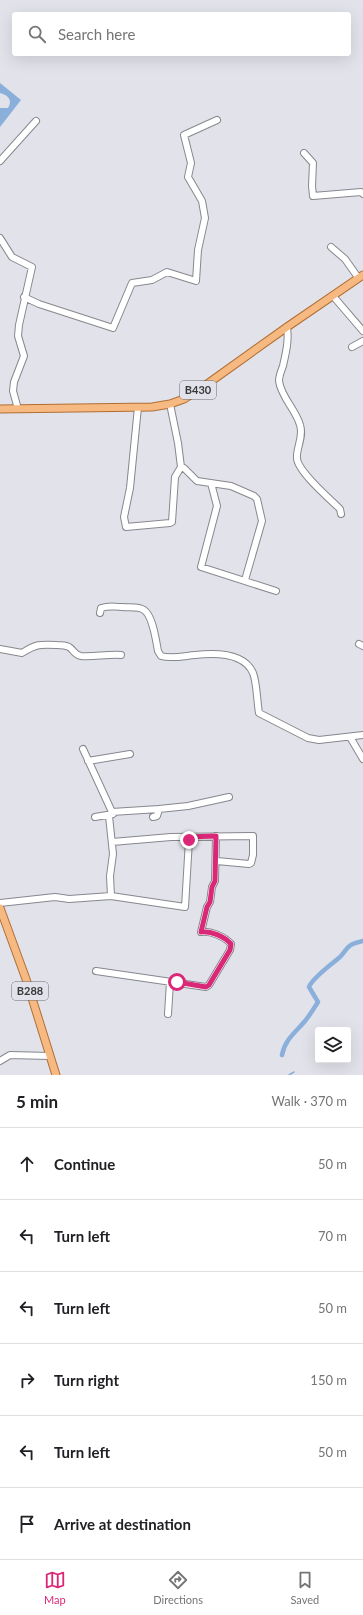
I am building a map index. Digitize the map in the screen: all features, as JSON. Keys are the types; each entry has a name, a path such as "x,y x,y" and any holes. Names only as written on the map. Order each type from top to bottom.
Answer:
{"main road":[{"name":"B430","path":"0,409 152,407 170,404 203,387 286,327 360,277"},
{"name":"B288","path":"0,908 26,980 56,1075"}],"street":[{"path":"24,297 39,304 113,328 132,283 152,280 167,272 196,281 198,250 205,218 202,201 188,177 191,163 184,136 217,120"},
{"path":"0,161 36,121"},
{"path":"304,153 313,163 312,186 314,196 361,192 363,194"},
{"path":"0,238 12,257 32,267 19,324 18,336 24,356 12,391 18,409"},
{"path":"331,247 345,259 357,276 360,277"},
{"path":"333,296 363,331"},
{"path":"286,327 288,341 279,380 283,392 295,412 301,427 301,442 296,457 298,463 308,478 340,509 341,514"},
{"path":"352,347 363,341"},
{"path":"138,407 130,488 124,517 126,526 154,525 172,522 175,477 181,466 170,404"},
{"path":"181,466 197,481 231,486 254,496 257,499 262,521 245,580"},
{"path":"211,483 217,506 201,567 276,591"},
{"path":"100,613 101,608 110,605 136,607 145,610 150,617 158,651 161,656 177,657 212,653 236,658 248,665 254,674 258,713 308,738 319,740 363,735"},
{"path":"0,649 22,653 41,644 64,645 80,656 105,654 121,655"},
{"path":"350,737 363,759"},
{"path":"83,749 111,814 113,854 110,876 111,896"},
{"path":"88,761 130,754"},
{"path":"95,817 188,806 229,797"},
{"path":"153,817 157,816 159,809"},
{"path":"96,971 206,987 209,985 230,950 231,944 227,940 212,933 201,932 207,907 210,902 212,887 215,881 217,861 216,836"},
{"path":"112,842 187,837 253,836 253,855 251,863 217,861"},
{"path":"0,903 55,897 70,899 111,896 185,907 189,840 187,837"},
{"path":"168,1014 170,982"},
{"path":"0,1061 10,1055 50,1056"}],"water":[{"path":"0,83 21,100 0,127 0,108 8,108 10,100 5,95 0,93"}],"waterway":[{"path":"282,1055 283,1049 288,1040 307,1019 318,1002 309,987 311,983 350,946 363,941"},
{"path":"289,1075 294,1072"}],"route":[{"path":"177,982 206,987 209,985 230,950 231,944 227,940 212,933 201,932 207,907 210,902 212,887 215,881 217,861 216,836 187,837 189,840"}]}
